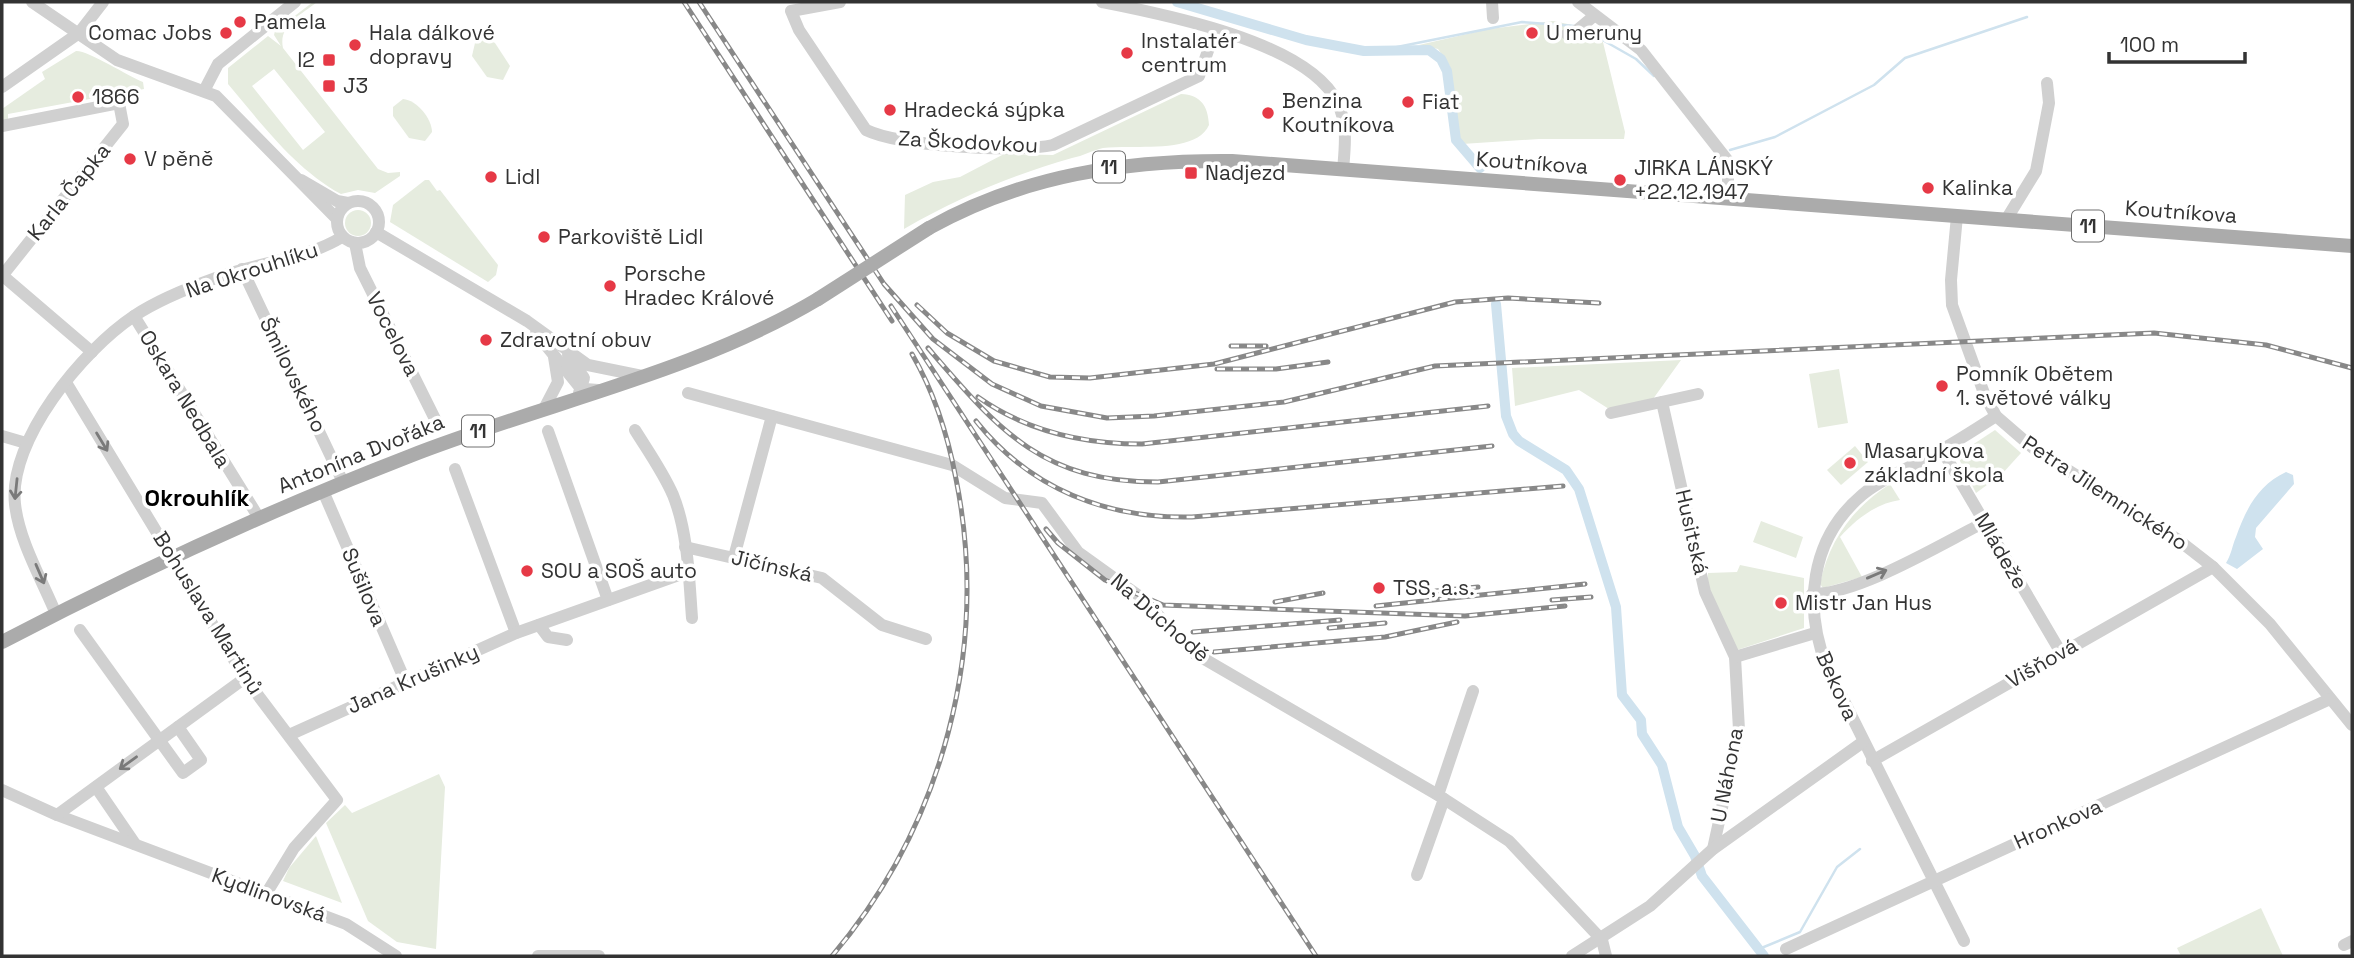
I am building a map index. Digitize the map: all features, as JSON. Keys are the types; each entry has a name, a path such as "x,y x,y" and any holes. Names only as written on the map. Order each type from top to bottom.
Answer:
{"main road":[{"name":"Koutníkova","path":"929,228 1015,188 1129,164 1232,161 2352,246"},
{"name":"Antonína Dvořáka","path":"2,642 172,557 343,482 578,393 598,390 642,376 736,342 818,299 929,228"}],"street":[{"path":"32,2 117,60 204,91 228,107 288,173 337,219"},
{"path":"2,87 79,33 103,2"},
{"path":"204,91 218,64 295,2"},
{"name":"Za Škodovkou","path":"840,2 791,11 799,30 866,130 880,137 962,146 1039,148 1053,145 1199,76 1215,31"},
{"path":"1102,2 1182,18 1274,50 1312,71 1329,89 1344,121 1343,170"},
{"path":"1492,2 1493,18"},
{"path":"1578,2 1641,50 1728,160 1728,199"},
{"path":"1566,34 1576,31 1594,16"},
{"path":"2006,220 2036,171 2048,108 2047,83"},
{"name":"Karla Čapka","path":"2,126 119,103 123,124 2,275"},
{"path":"288,173 337,201 362,201 374,208 379,220 376,232 367,241 355,243"},
{"name":"Na Okrouhlíku","path":"348,203 337,219 342,237 355,243"},
{"name":"Petra Jilemnického","path":"1957,216 1951,280 1952,305 1984,396 1996,416 2034,448 2177,539 2213,567 2270,624 2352,725"},
{"path":"376,232 527,321 583,375 578,393"},
{"name":"Na Okrouhlíku","path":"56,614 23,534 16,509 16,485 26,443 67,384 92,352 134,316 184,290 242,269 324,248 342,237"},
{"name":"Vocelova","path":"355,243 360,268 437,423"},
{"name":"Šmilovského","path":"242,269 343,482"},
{"path":"2,275 92,352"},
{"name":"Oskara Nedbala","path":"134,316 259,517"},
{"path":"555,348 588,365 642,376"},
{"path":"545,407 558,382 555,348"},
{"name":"Bohuslava Martinů","path":"67,384 155,528 161,543 185,573 245,678 337,800 295,848 267,894"},
{"name":"Na Důchodě","path":"688,393 952,466 1005,498 1042,503 1078,552 1142,598 1194,653 1441,797 1509,841 1602,940"},
{"path":"1611,413 1698,394"},
{"name":"Husitská","path":"1662,402 1705,592 1735,657"},
{"path":"734,557 772,416"},
{"name":"Bekova","path":"1964,941 1827,667 1815,633 1812,594 1815,574 1830,535 1855,502 1876,485 1942,450 1996,416"},
{"path":"635,430 673,495 685,547 692,618"},
{"path":"548,431 608,600"},
{"path":"2,436 26,443"},
{"name":"Mládeže","path":"1942,450 2060,652"},
{"path":"455,468 516,634"},
{"name":"Sušilova","path":"323,491 406,683"},
{"path":"1812,594 1836,591 1873,576 1985,522"},
{"name":"Jičínská","path":"685,547 822,578 882,625 926,639"},
{"name":"Višňová","path":"1872,761 2213,567"},
{"name":"Jana Krušinky","path":"289,735 516,634 687,572"},
{"path":"539,625 548,637 566,640"},
{"path":"80,629 183,773 201,760 178,727"},
{"path":"1735,657 1815,633"},
{"name":"U Náhona","path":"1713,849 1739,730 1735,657"},
{"path":"57,815 245,678"},
{"path":"1417,875 1473,691"},
{"name":"Hronkova","path":"1786,949 2330,699"},
{"name":"U Náhona","path":"1572,956 1602,940 1650,906 1713,849 1863,743"},
{"path":"96,787 136,845"},
{"name":"Kydlinovská","path":"2,790 57,815 346,924 396,956"},
{"path":"1602,940 1606,956"},
{"path":"538,956 599,956"}],"shaded area":[{"path":"313,2 317,2 287,27 282,40 283,48 378,169 388,173 400,172 400,176 375,193 358,190 341,194 308,171 266,130 228,84 228,68 268,36 281,46 274,35 275,31","holes":["274,69 325,132 303,150 252,86"]},
{"path":"1553,21 1592,29 1601,34 1625,132 1624,139 1539,139 1462,144 1457,134 1450,66 1438,49 1419,45 1489,29"},
{"path":"487,39 495,43 510,66 503,80 487,77 472,56 475,43"},
{"path":"76,51 143,82 144,89 8,114 8,120 2,122 2,109 45,79 42,72"},
{"path":"1181,94 1198,99 1205,107 1208,118 1209,125 1191,141 1162,146 1099,149 986,188 904,229 905,195 933,182 960,177 1004,154 1053,155"},
{"path":"403,99 418,106 429,122 432,132 425,141 409,138 393,116 393,107"},
{"path":"425,180 429,180 437,191 440,190 498,265 496,275 488,282 390,222 393,205"},
{"path":"358,210 367,214 371,223 367,232 358,236 349,232 345,223 349,214"},
{"path":"1681,360 1653,399 1609,409 1579,390 1515,406 1512,368"},
{"path":"1839,369 1848,423 1818,428 1809,374"},
{"path":"1995,430 2021,453 2002,474 1976,493 1957,455"},
{"path":"1855,446 1868,462 1841,485 1827,470"},
{"path":"1890,484 1900,500 1867,513 1840,537 1862,577 1823,588 1820,584 1824,568 1844,526 1877,493"},
{"path":"1761,521 1803,537 1796,558 1753,542"},
{"path":"1740,565 1804,578 1804,628 1737,650 1713,603 1708,573 1737,572"},
{"path":"439,774 445,787 436,949 397,942 368,921 326,823 345,805 352,813"},
{"path":"316,836 342,903 283,881 289,868"},
{"path":"2261,908 2283,956 2181,956 2177,948"}],"water":[{"path":"2286,472 2293,475 2294,484 2256,528 2255,537 2263,549 2237,569 2226,563 2254,499 2276,477"}],"waterway":[{"path":"1177,2 1306,40 1364,51 1429,50 1441,59 1447,71 1456,140 1480,168"},
{"path":"1730,150 1775,137 1874,85 1905,58 2027,17"},
{"path":"1382,50 1522,22 1575,26"},
{"path":"1585,30 1636,59 1654,76"},
{"path":"1496,304 1506,416 1513,434 1519,441 1566,470 1579,489 1616,607 1622,695 1641,720 1642,734 1662,765 1678,827 1695,856 1702,876 1764,956"},
{"path":"1759,949 1800,932 1837,867 1860,849"}],"railway":[{"path":"684,2 892,321"},
{"path":"699,2 884,284 933,339 992,384 1041,406 1107,418 1154,416 1284,402 1435,366 2154,333 2266,345 2352,368"},
{"path":"917,305 947,333 994,361 1050,377 1090,378 1214,364 1455,302 1508,298 1599,303"},
{"path":"891,306 1316,956"},
{"path":"1231,346 1266,346"},
{"path":"928,348 977,404 1026,446 1083,473 1117,480 1158,482 1492,446"},
{"path":"832,956 871,905 903,850 929,792 948,732 961,670 967,606 965,543 956,479 939,415 912,354"},
{"path":"1217,369 1276,369 1328,362"},
{"path":"978,397 1016,419 1056,433 1099,441 1142,444 1488,406"},
{"path":"976,421 997,445 1046,482 1101,505 1161,516 1192,517 1563,486"},
{"path":"1046,529 1058,543 1105,580 1163,605 1465,616 1565,606"},
{"path":"1376,606 1585,584"},
{"path":"1436,591 1478,587"},
{"path":"1275,602 1323,593"},
{"path":"1552,600 1591,597"},
{"path":"1193,632 1340,620"},
{"path":"1214,652 1385,637 1457,622"},
{"path":"1329,628 1385,623"}],"place":[{"name":"Pamela","path":"240,22"},
{"name":"Comac Jobs","path":"226,33"},
{"name":"U meruny","path":"1532,33"},
{"name":"Hala dálkové dopravy","path":"355,45"},
{"name":"Instalatér centrum","path":"1127,53"},
{"name":"I2","path":"329,60"},
{"name":"J3","path":"329,86"},
{"name":"1866","path":"78,97"},
{"name":"Fiat","path":"1408,102"},
{"name":"Hradecká sýpka","path":"890,110"},
{"name":"Benzina Koutníkova","path":"1268,113"},
{"name":"V pěně","path":"130,159"},
{"name":"Nadjezd","path":"1191,173"},
{"name":"Lidl","path":"491,177"},
{"name":"JIRKA LÁNSKÝ +22.12.1947","path":"1620,180"},
{"name":"Kalinka","path":"1928,188"},
{"name":"Parkoviště Lidl","path":"544,237"},
{"name":"Porsche Hradec Králové","path":"610,286"},
{"name":"Zdravotní obuv","path":"486,340"},
{"name":"Pomník Obětem 1. světové války","path":"1942,386"},
{"name":"Masarykova základní škola","path":"1850,463"},
{"name":"SOU a SOŠ auto","path":"527,571"},
{"name":"TSS, a.s.","path":"1379,588"},
{"name":"Mistr Jan Hus","path":"1781,603"}],"district":[{"name":"Okrouhlík","path":"197,498"}]}
